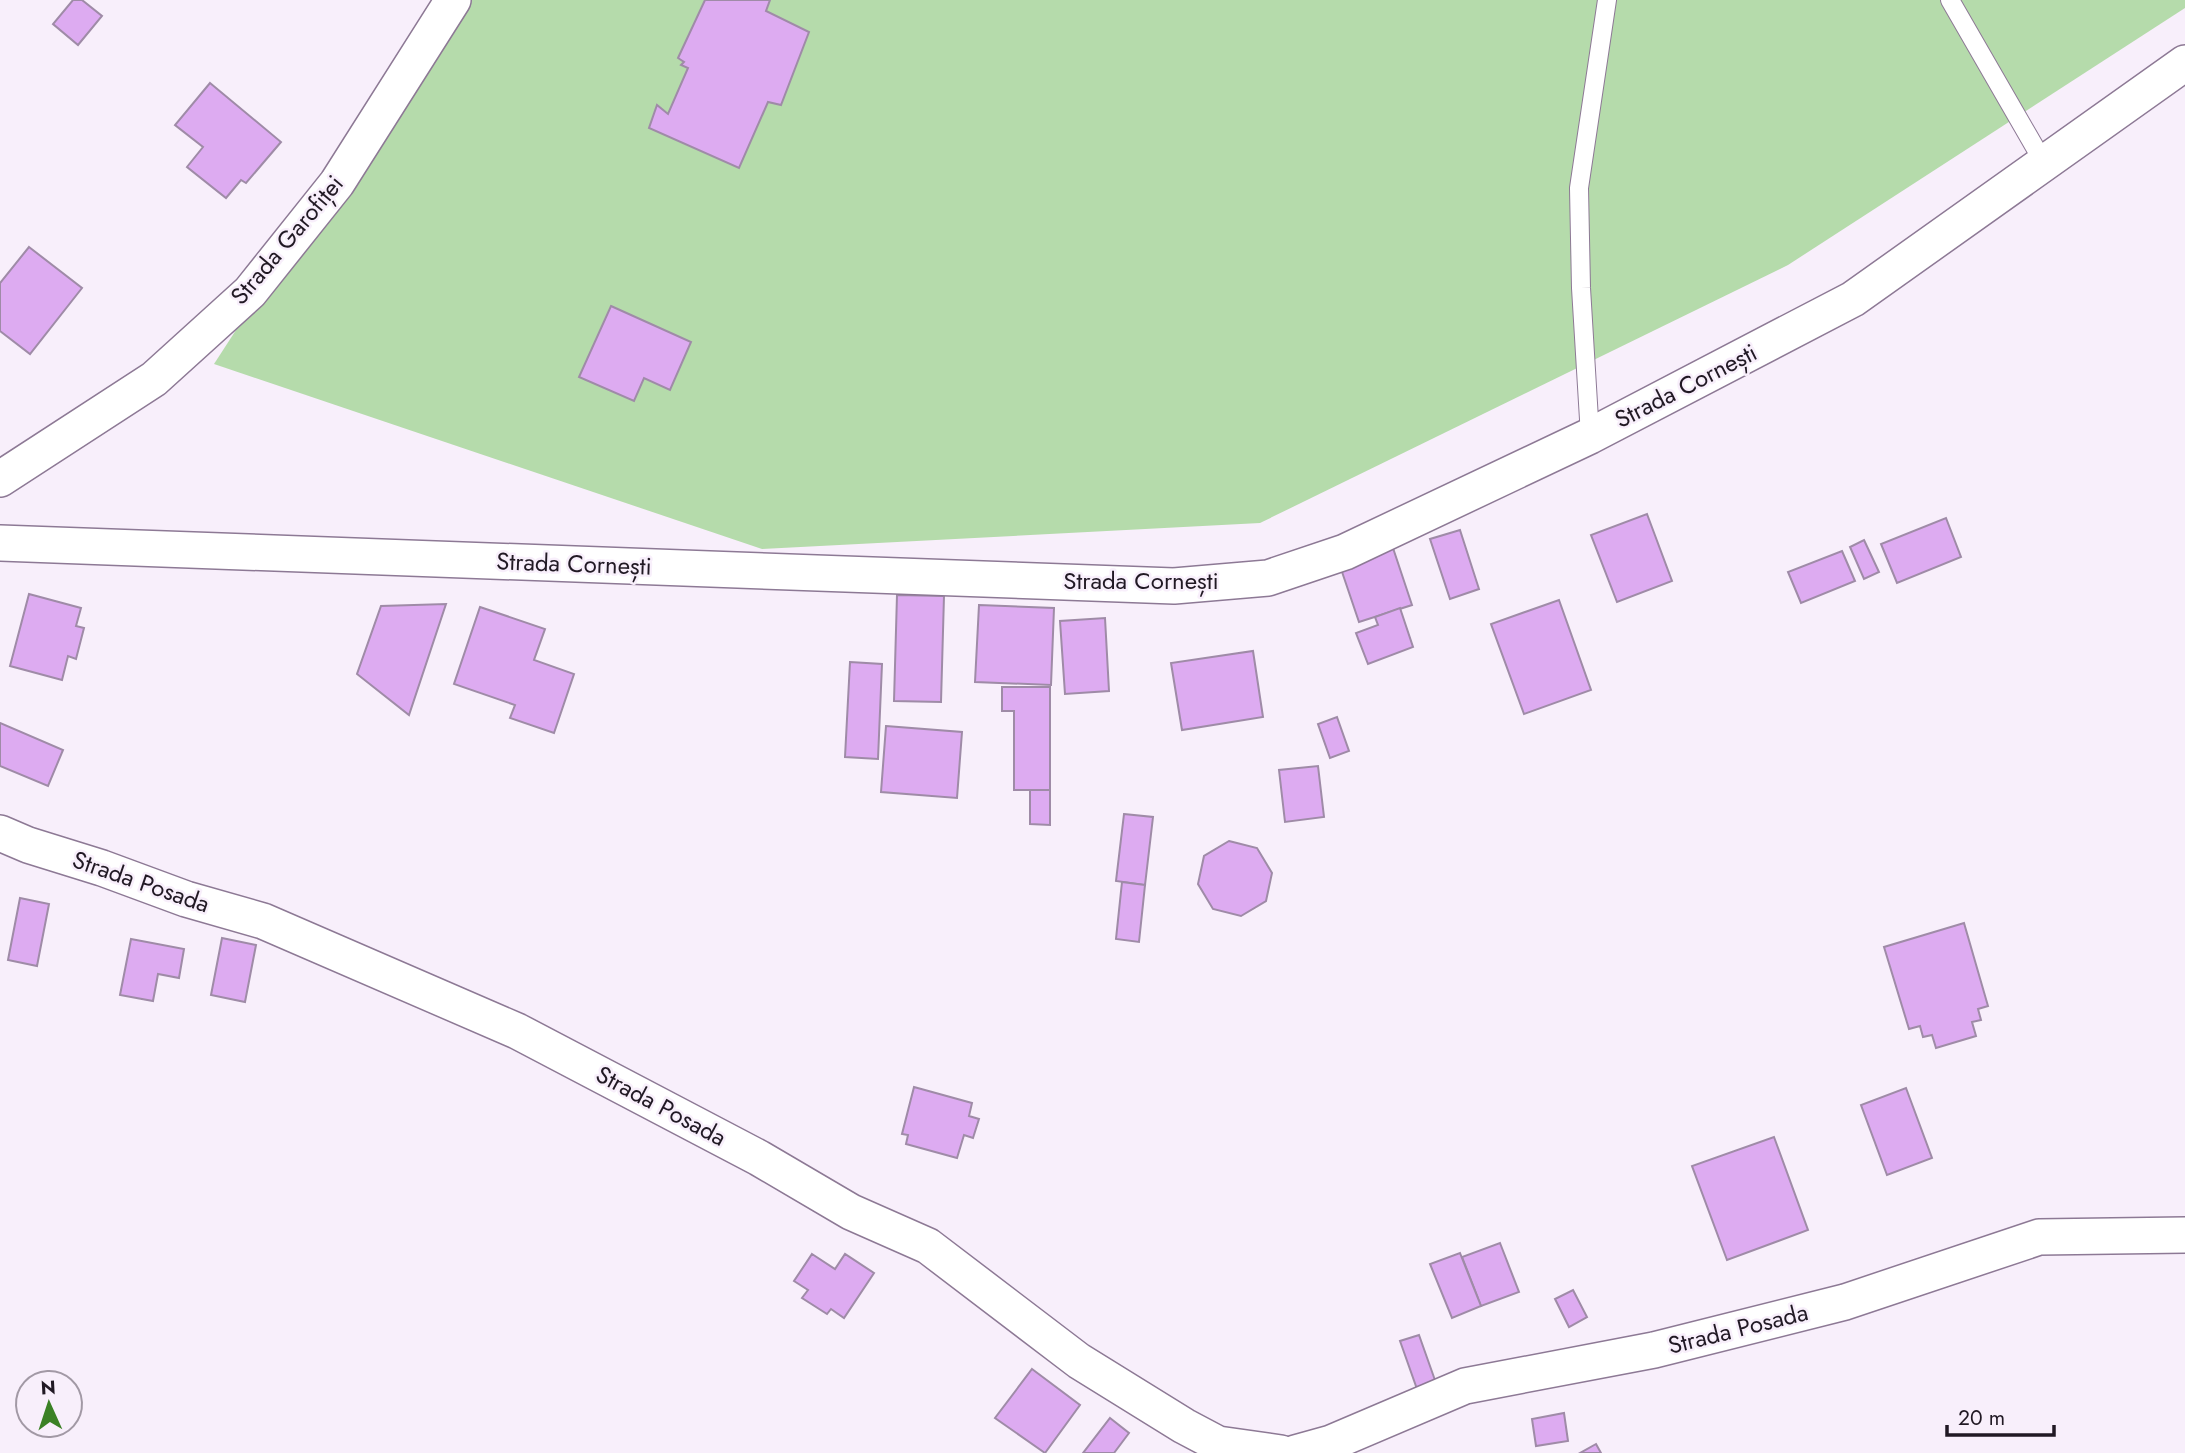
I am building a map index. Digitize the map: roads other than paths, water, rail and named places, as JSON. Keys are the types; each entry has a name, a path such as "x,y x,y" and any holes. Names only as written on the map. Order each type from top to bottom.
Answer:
{"street":[{"name":"Strada Garofiței","path":"0,479 153,379 250,292 337,183 453,0"},
{"name":"Strada Cornești","path":"0,543 1174,586 1268,578 1345,552 1590,436 1853,299 2185,63"},
{"name":"Strada Posada","path":"0,833 186,899 263,921 517,1031 759,1158 851,1212 928,1246 1079,1361 1184,1426 1218,1444 1281,1453"},
{"name":"Strada Posada","path":"1295,1453 1331,1443 1465,1386 1654,1350 1832,1305 2039,1237 2185,1235"}],"lane":[{"path":"1590,436 1581,288 1579,188 1607,0"},
{"path":"1950,0 2044,163"}]}
